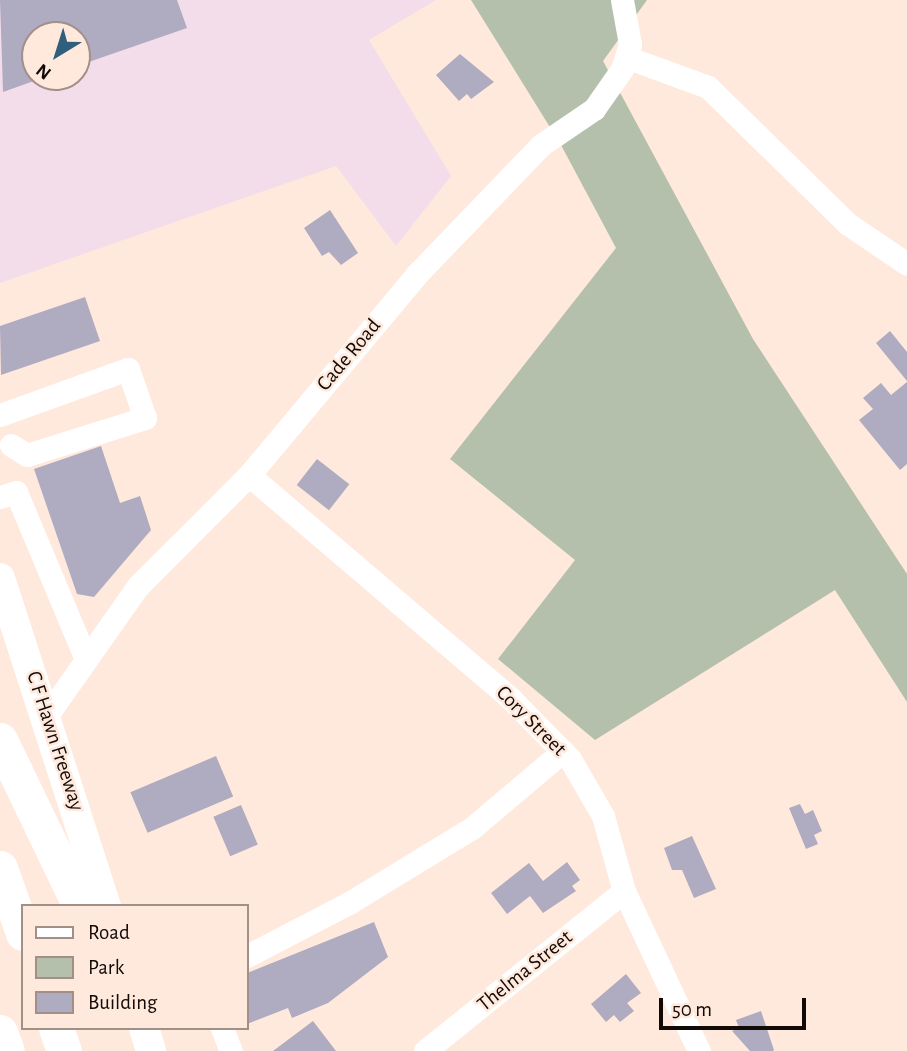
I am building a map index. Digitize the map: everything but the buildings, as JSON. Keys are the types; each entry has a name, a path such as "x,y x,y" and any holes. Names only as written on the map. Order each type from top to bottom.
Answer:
{"highway":[{"path":"0,740 79,904"},
{"path":"0,868 21,927"},
{"path":"57,1030 64,1051"},
{"path":"0,1032 7,1051"}],"main road":[{"name":"C F Hawn Freeway","path":"0,578 48,714 105,904"},
{"path":"145,1030 151,1051"}],"street":[{"path":"622,0 630,44 626,57 708,87 848,224 907,264"},
{"name":"Cade Road","path":"48,714 138,586 248,475 462,225 541,145 594,109 626,57"},
{"path":"128,369 145,418 27,455 6,448 0,416 128,369"},
{"name":"Cory Street","path":"248,475 511,699 563,751 603,817 624,891 699,1051"},
{"path":"0,497 16,492 86,659"},
{"path":"248,955 349,903 471,828 563,751"},
{"name":"Thelma Street","path":"425,1051 624,891"},
{"path":"223,1030 231,1051"}],"shaded area":[{"path":"0,0 436,0 369,40 451,176 396,246 336,166 0,283"}],"green space":[{"path":"471,0 647,0 603,61 753,339 907,574 907,702 835,590 595,740 498,659 575,560 450,459 616,248 561,145"}]}
